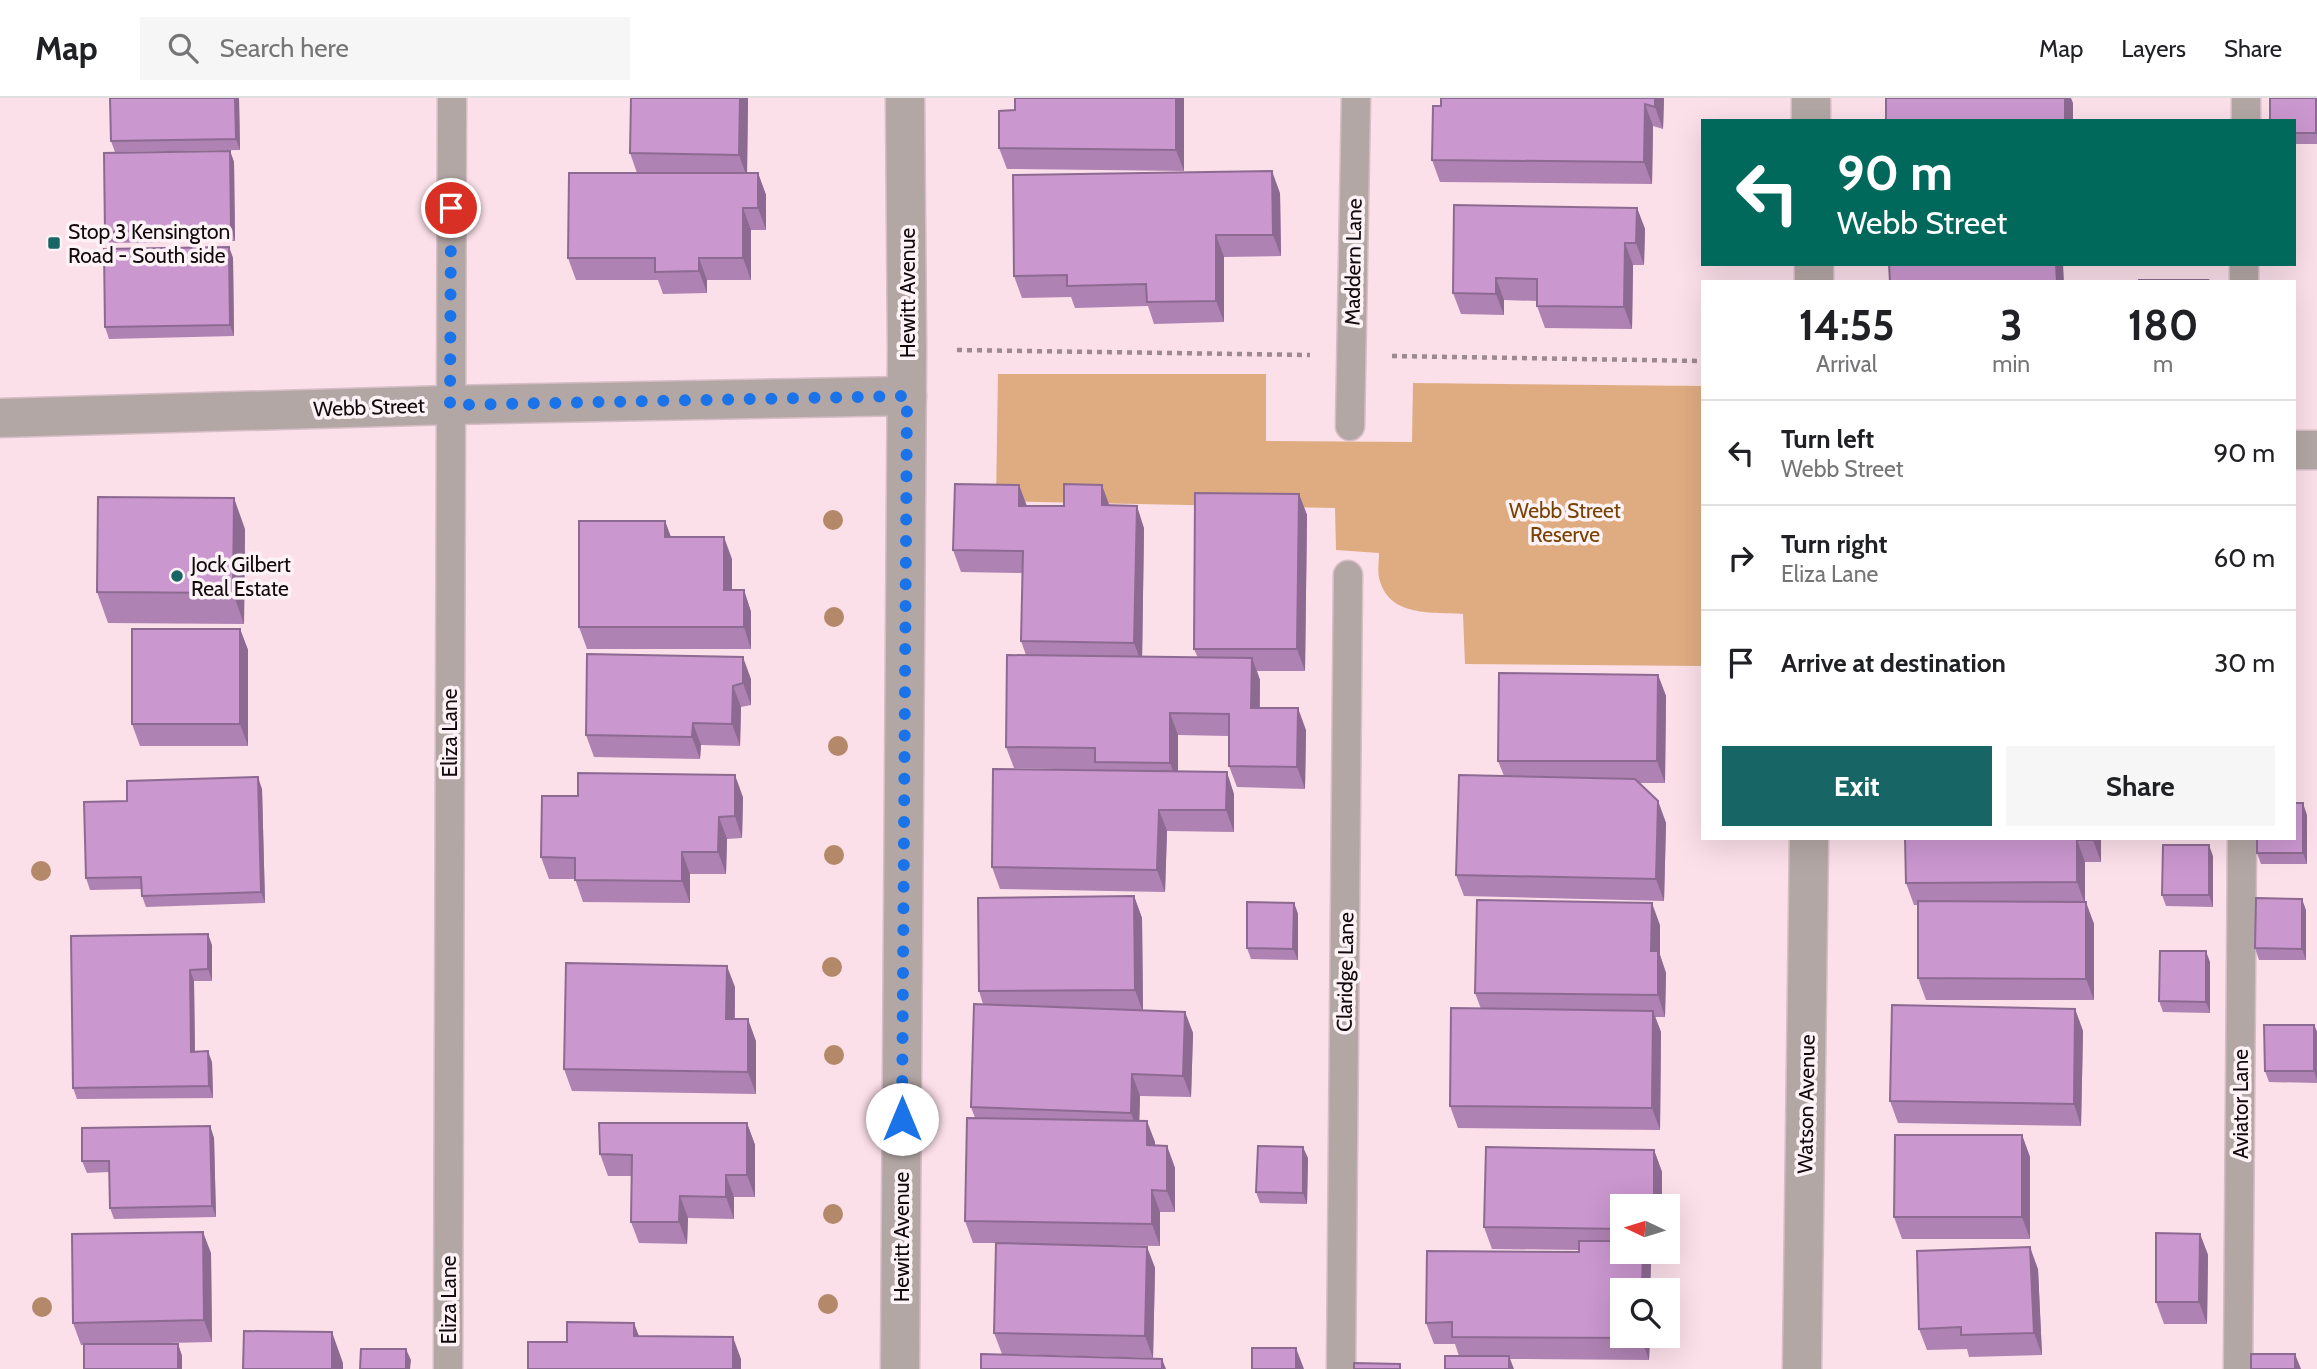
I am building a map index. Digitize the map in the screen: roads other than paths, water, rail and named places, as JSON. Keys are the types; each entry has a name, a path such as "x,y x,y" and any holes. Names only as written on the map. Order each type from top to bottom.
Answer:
{"street":[{"name":"Hewitt Avenue","path":"900,1369 907,396 905,98"},
{"path":"1811,98 1811,119"},
{"name":"Webb Street","path":"0,418 907,396"},
{"path":"2296,450 2317,450"},
{"name":"Watson Avenue","path":"1802,1369 1809,840"}],"lane":[{"name":"Eliza Lane","path":"448,1369 452,98"},
{"name":"Maddern Lane","path":"1350,426 1356,98"},
{"path":"2246,98 2246,119"},
{"name":"Claridge Lane","path":"1341,1369 1348,575"},
{"name":"Aviator Lane","path":"2238,1369 2242,840"}],"place":[{"name":"Stop 3 Kensington Road - South side","path":"54,243"},
{"name":"Jock Gilbert Real Estate","path":"177,576"}],"park label":[{"name":"Webb Street Reserve","path":"1565,522"}]}
